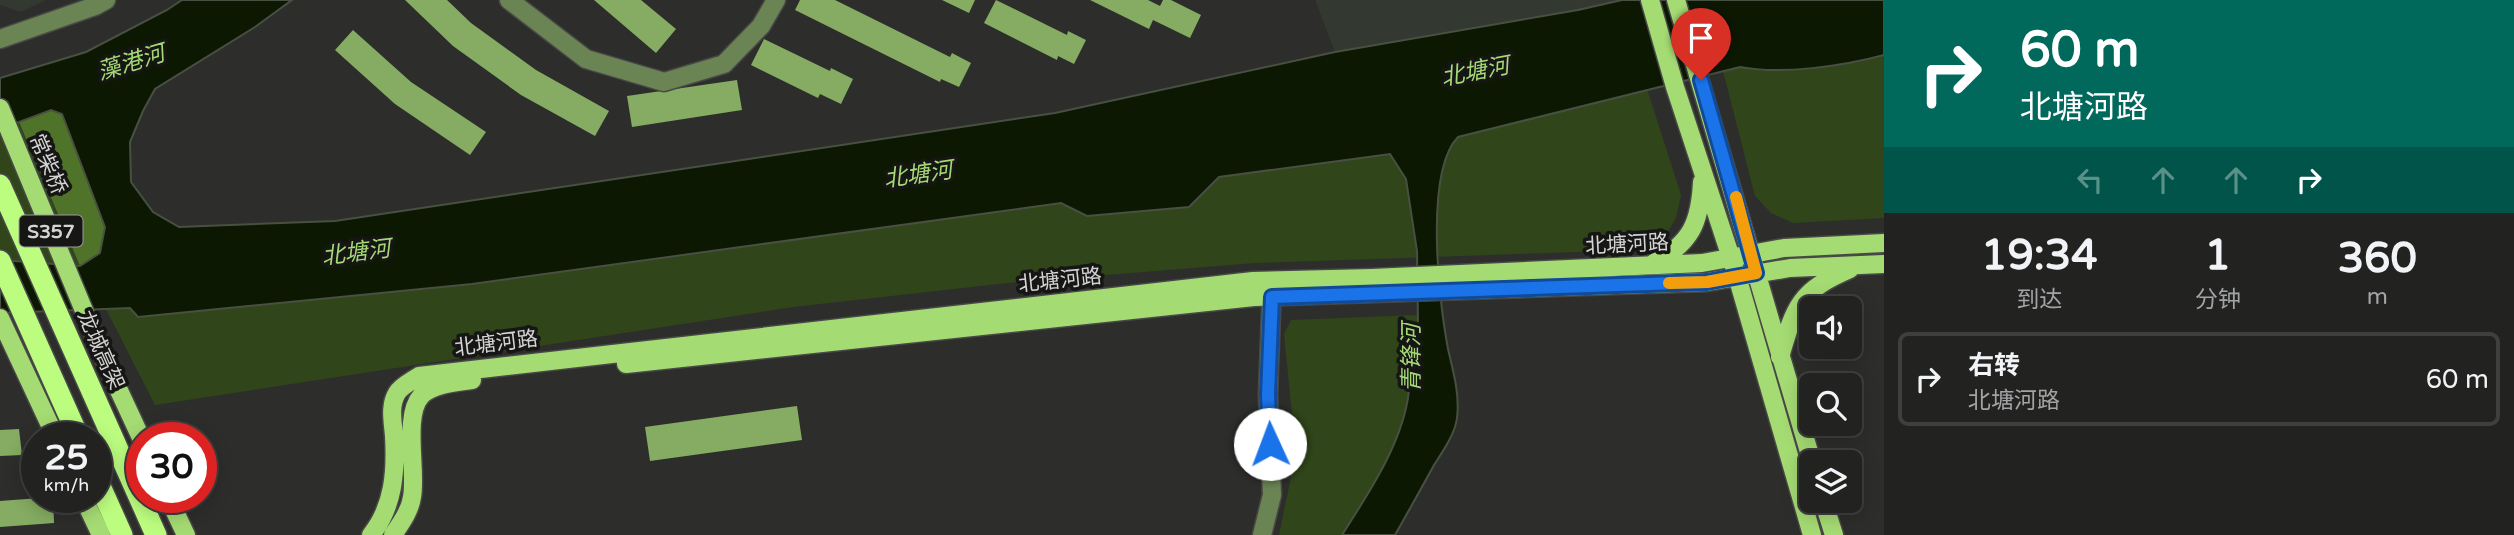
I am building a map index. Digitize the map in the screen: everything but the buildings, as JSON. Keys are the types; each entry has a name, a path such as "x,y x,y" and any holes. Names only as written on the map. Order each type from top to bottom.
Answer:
{"highway":[{"name":"龙城高架","path":"0,185 156,535"},
{"path":"0,261 72,422"},
{"path":"112,513 122,535"}],"main road":[{"path":"1650,0 1675,87 1737,275 1812,535"},
{"path":"1676,0 1808,450"},
{"name":"常柴桥","path":"0,108 102,354 134,422"},
{"path":"1650,265 1672,253 1689,236 1701,207 1702,168"},
{"name":"北塘河路","path":"371,535 380,524 392,496 394,438 391,411 397,392 419,376 1198,287 1272,289 1455,282 1702,263 1784,248 1884,243"},
{"name":"北塘河路","path":"1455,282 1707,282 1790,268 1884,264"},
{"path":"1780,357 1792,316 1805,296 1824,281 1860,265"},
{"name":"北塘河路","path":"393,535 405,518 413,496 415,407 422,395 440,386 1272,289"},
{"path":"0,318 49,422"},
{"path":"91,513 101,535"},
{"path":"176,513 186,535"},
{"path":"1827,513 1834,535"}],"street":[{"path":"0,39 106,0"},
{"path":"509,0 586,59 664,82 724,64 761,26 776,0"},
{"path":"1262,535 1272,495 1268,394 1272,289"}],"shaded area":[{"path":"0,0 46,0 21,12 0,5"},
{"path":"1315,0 1622,0 1335,52"}],"green space":[{"path":"1884,55 1884,218 1793,223 1771,213 1755,196 1723,71 1740,67 1762,71 1859,62"},
{"path":"1647,89 1681,195 1676,218 1664,238 1636,250 1254,263 1007,283 793,307 155,405 106,309 130,308 138,317 472,284 1061,203 1088,216 1189,207 1219,177 1390,154"},
{"path":"52,110 80,266 0,260 0,129"},
{"path":"52,110 62,114 105,227 100,253 80,266 19,122"},
{"path":"1418,315 1418,326 1409,328 1409,390 1398,435 1372,487 1342,535 1279,535 1296,453 1284,334 1291,320"}],"water":[{"path":"182,0 292,0 255,27 155,89 143,111 130,142 131,182 153,212 179,227 335,221 1055,113 1335,52 1622,0 1884,0 1884,55 1812,68 1774,70 1740,67 1458,137 1447,154 1441,178 1437,238 1444,328 1457,391 1456,424 1395,535 1342,535 1382,470 1398,434 1409,390 1409,327 1418,326 1417,251 1406,179 1390,154 1219,177 1189,207 1087,216 1061,203 472,284 138,317 130,308 0,313 0,260 80,266 100,253 105,227 62,114 51,110 0,129 0,78 86,52"}],"slow traffic":[{"path":"1669,283 1707,282 1756,273 1736,197"}],"route":[{"path":"1270,444 1268,394 1272,297 1707,282 1756,273 1701,80"}],"water label":[{"name":"藻港河","path":"131,62"},
{"name":"北塘河","path":"1475,71"},
{"name":"北塘河","path":"918,174"},
{"name":"北塘河","path":"356,252"},
{"name":"青锋河","path":"1411,358"}]}
